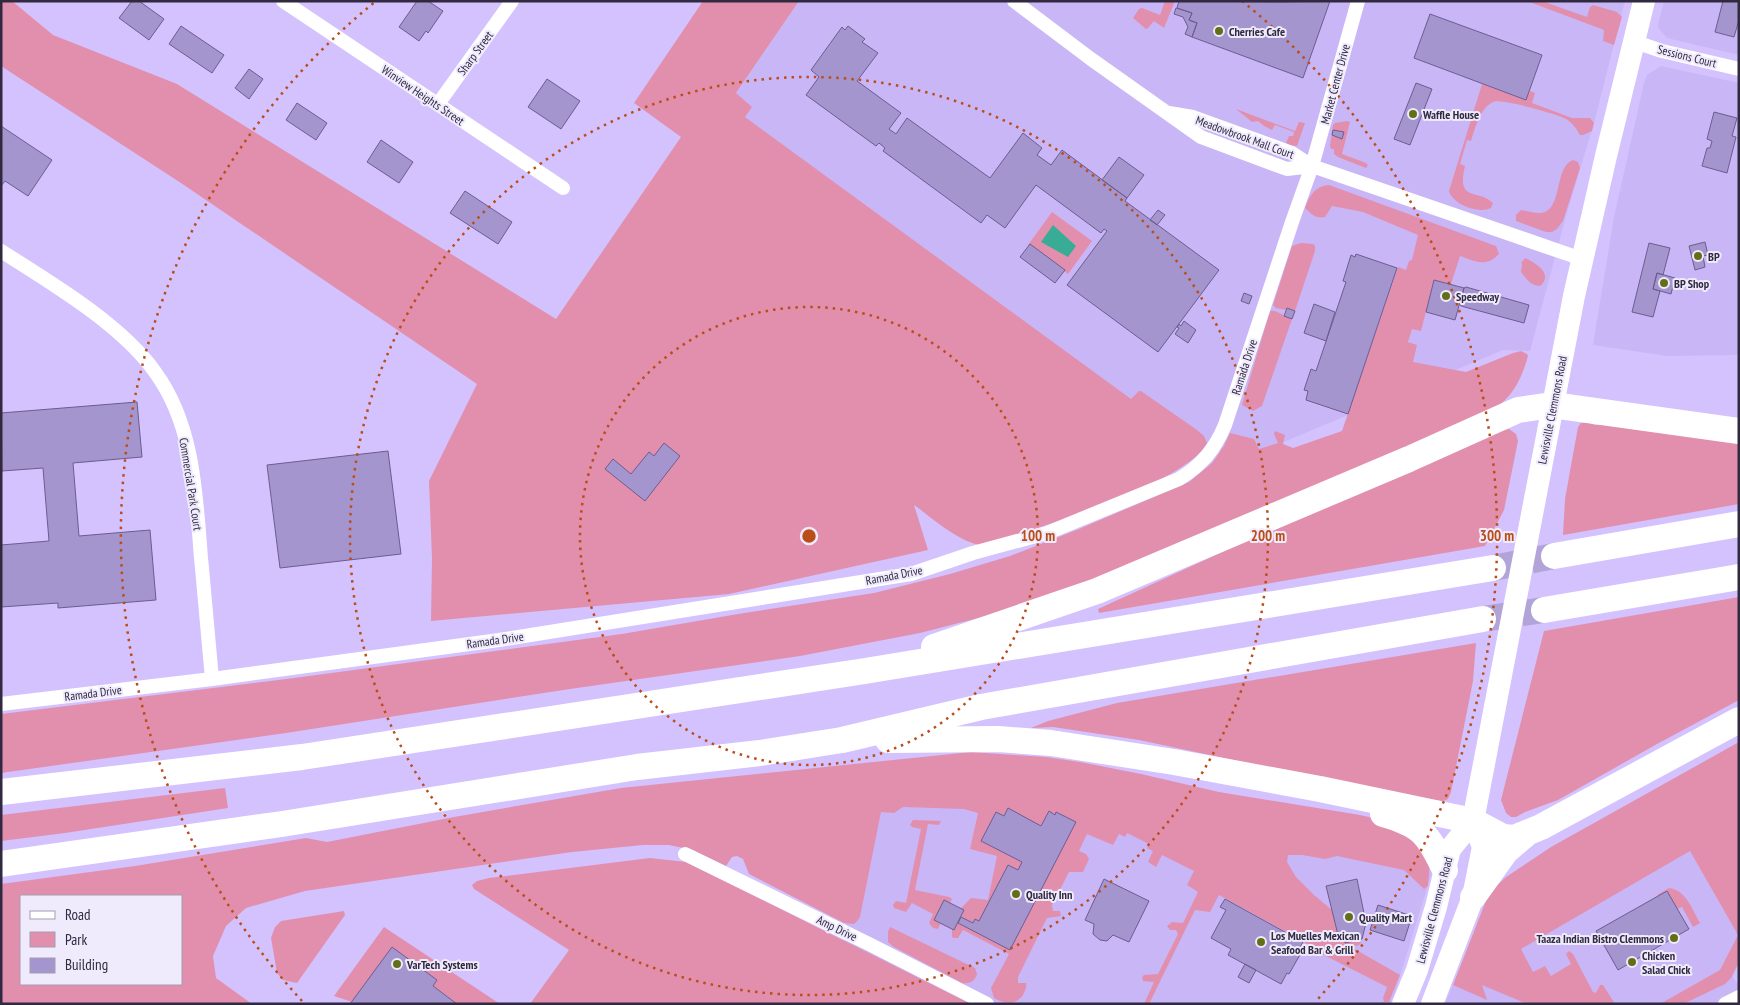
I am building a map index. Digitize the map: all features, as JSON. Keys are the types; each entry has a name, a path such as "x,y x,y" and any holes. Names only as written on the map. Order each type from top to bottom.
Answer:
{"highway":[{"path":"865,671 1098,591 1409,459 1518,410 1552,405 1739,431"},
{"path":"1554,556 1739,524"},
{"path":"1,792 302,758 865,671 1493,568"},
{"path":"1544,610 1739,577"},
{"path":"1,864 282,824 637,767 760,753 842,740 981,707 1483,620"},
{"path":"842,740 998,739 1051,743 1174,762 1320,789 1473,821 1503,837 1514,838 1541,827 1739,720"},
{"path":"1320,789 1413,826 1431,842 1445,870"},
{"path":"1473,896 1506,851 1526,834"}],"main road":[{"name":"Lewisville Clemmons Road","path":"1403,1004 1420,959 1450,849 1473,821 1552,405 1582,259 1644,1"},
{"path":"1432,1004 1473,896 1483,847 1473,821"}],"street":[{"name":"Winview Heights Street","path":"283,1 563,188"},
{"name":"Sharp Street","path":"438,104 512,1"},
{"name":"Meadowbrook Mall Court","path":"1014,1 1091,59 1201,137 1287,169 1312,166"},
{"name":"Market Center Drive","path":"1312,166 1358,1"},
{"name":"Sessions Court","path":"1635,42 1662,51 1739,69"},
{"path":"1312,166 1582,259"},
{"name":"Ramada Drive","path":"1,704 212,679 499,640 911,574 973,553 1047,533 1163,487 1195,469 1214,449 1220,438 1312,166"},
{"name":"Commercial Park Court","path":"1,250 117,331 156,372 170,396 180,422 192,474 212,679"},
{"name":"Amp Drive","path":"685,854 987,1004"},
{"path":"1725,1004 1739,997"}],"shaded area":[{"path":"799,1 1625,1 1594,123 1566,216 1530,351 1503,350 1253,455 1199,449 724,111"},
{"path":"1664,1 1739,1 1739,55 1667,38 1658,25"},
{"path":"1661,66 1739,83 1739,355 1667,356 1593,345 1614,217 1644,83 1647,75"},
{"path":"1053,225 1076,246 1068,257 1041,242"},
{"path":"863,794 1067,801 1433,869 1390,1004 957,1004 843,945"},
{"path":"1689,826 1739,918 1739,962 1733,977 1739,986 1739,1004 1445,1004 1480,919"}],"green space":[{"path":"1,1 12,1 53,35 177,84 556,319 681,137 634,103 703,1 799,1 736,93 752,107 745,117 1131,399 1141,391 1197,430 1204,436 1207,443 1195,457 1176,471 1151,484 1094,509 990,544 982,545 965,540 946,529 914,505 928,550 729,594 431,621 432,558 429,481 477,384 181,183 1,66"},
{"path":"1165,1 1175,1 1164,28 1154,21 1146,29 1133,18 1139,9 1142,8 1160,15"},
{"path":"1527,1 1542,1 1587,17 1590,7 1593,5 1617,12 1622,17 1614,45 1603,41 1604,30"},
{"path":"1482,84 1526,100 1530,91 1535,93 1532,103 1572,118 1590,118 1594,123 1592,131 1580,135 1572,123 1559,116 1506,102 1498,101 1488,105 1479,119 1471,141 1467,140 1460,164 1465,166 1463,185 1466,190 1493,203 1491,208 1486,210 1473,209 1461,204 1451,196 1449,191"},
{"path":"1236,109 1295,131 1299,122 1305,123 1297,146 1286,143 1289,136 1293,136 1294,132 1275,125 1272,130 1258,121 1252,122"},
{"path":"1347,121 1350,122 1342,154 1366,163 1368,165 1366,168 1338,157 1334,154 1334,149 1331,149 1333,125"},
{"path":"1573,160 1578,162 1580,168 1563,221 1557,229 1552,232 1546,232 1516,221 1516,215 1521,210 1539,213 1545,212 1550,208 1557,194 1563,170"},
{"path":"1329,185 1496,246 1499,254 1490,261 1480,262 1460,256 1451,284 1434,280 1421,331 1412,329 1408,342 1417,345 1413,362 1466,372 1513,353 1521,351 1527,354 1528,356 1520,379 1500,405 1493,410 1096,582 986,616 920,633 800,656 286,733 1,773 1,714 294,678 622,634 874,593 950,574 1010,556 1189,482 1212,463 1224,446 1230,433 1254,439 1259,449 1278,443 1274,434 1275,431 1285,435 1283,444 1293,448 1342,431 1398,267 1406,270 1409,261 1412,260 1418,235 1363,212 1332,206 1325,217 1319,217 1309,212 1305,208 1314,192 1320,187"},
{"path":"1052,212 1092,241 1068,274 1028,245"},
{"path":"1301,243 1313,244 1315,251 1295,311 1287,308 1286,310 1276,308 1273,305 1292,246"},
{"path":"1525,258 1542,269 1545,277 1544,282 1540,286 1531,283 1521,272 1521,263"},
{"path":"1270,311 1275,311 1292,319 1262,406 1253,411 1242,405"},
{"path":"1587,422 1595,425 1610,424 1739,439 1739,504 1563,535 1565,499 1578,427 1581,423"},
{"path":"1509,429 1516,434 1518,441 1504,510 1485,546 1099,613 1098,609 1323,506 1501,430"},
{"path":"1739,597 1739,700 1558,800 1516,817 1511,817 1506,813 1501,800 1544,631"},
{"path":"1476,643 1473,681 1451,792 1448,799 1443,801 1408,797 1139,740 1053,727 1031,728 1048,721 1117,703"},
{"path":"1739,742 1739,962 1731,978 1725,984 1683,1004 1660,1004 1720,970 1738,935 1690,851 1521,949 1533,972 1545,966 1551,976 1571,964 1566,954 1569,951 1573,954 1593,992 1596,993 1600,985 1603,985 1615,1004 1527,1004 1482,985 1487,1000 1453,985 1489,893 1506,877 1551,847"},
{"path":"971,752 1046,757 1080,762 1219,792 1360,815 1391,822 1400,827 1430,861 1428,886 1424,889 1404,870 1337,856 1325,859 1302,855 1288,855 1287,862 1296,877 1332,910 1338,935 1343,934 1346,943 1360,940 1361,943 1359,945 1351,947 1400,975 1389,1002 1384,1002 1383,998 1387,987 1316,951 1303,941 1219,895 1210,912 1195,910 1149,1004 1144,1004 1154,982 1143,981 1142,977 1144,975 1158,974 1178,934 1176,930 1170,930 1167,926 1172,922 1183,923 1198,892 1187,885 1194,871 1162,855 1156,867 1148,862 1153,851 1147,848 1149,844 1127,833 1125,837 1119,834 1113,845 1087,834 1079,851 1086,854 1089,859 1083,872 1069,872 1052,905 1053,911 1060,911 1061,916 1047,918 1018,977 1018,983 1026,983 1023,995 1013,1002 994,998 991,988 1009,954 963,930 958,938 954,938 952,937 952,929 954,930 958,923 1010,950 1075,822 1056,812 1055,815 1049,812 1041,826 1008,809 1004,816 996,812 981,841 1022,862 1018,870 1008,865 979,921 975,919 973,923 961,917 964,910 961,908 971,898 988,900 997,856 970,849 978,813 964,809 903,807 894,813 881,812 860,917 854,924 844,923 749,874 743,859 737,856 732,857 726,866 693,850 669,845 643,845 572,852 305,891 246,908 226,926 213,956 216,978 252,1004 1,1004 1,884 135,866 306,838 327,842 454,817 621,788"},
{"path":"225,788 228,808 1,841 1,815"},
{"path":"913,820 941,821 939,825 928,824 915,890 952,899 938,929 933,928 929,923 933,914 912,903 906,912 894,908 893,905 896,901 906,903 921,829 910,825"},
{"path":"650,858 686,862 971,1004 530,1004 569,950 474,889 472,885 477,881 489,878"},
{"path":"1669,888 1680,892 1684,896 1700,923 1693,927 1682,907 1677,909 1667,891 1657,895"},
{"path":"344,911 345,915 297,983 283,980 277,973 271,938 275,927 281,921"},
{"path":"384,927 500,1004 457,1004 433,986 437,980 352,1002 334,996"},
{"path":"890,927 975,968 977,974 975,979 962,983 894,947 888,942"}],"building":[{"path":"132,1 139,1 164,19 149,40 119,18"},
{"path":"417,1 428,1 443,11 428,33 426,31 419,41 399,27"},
{"path":"1179,1 1330,1 1303,78 1192,37 1197,23 1189,20 1192,13 1177,8"},
{"path":"1723,1 1739,1 1739,20 1734,37 1715,32"},
{"path":"1176,8 1192,13 1189,20 1197,23 1192,37 1185,34 1188,27 1183,17 1174,14"},
{"path":"1430,14 1542,55 1526,100 1414,58"},
{"path":"181,26 224,55 212,73 169,44"},
{"path":"848,26 865,39 862,42 878,53 857,81 901,113 889,129 896,134 907,118 990,178 1023,133 1042,148 1037,155 1051,165 1062,150 1127,198 1125,201 1219,270 1158,352 1067,285 1107,231 1104,229 1101,233 1036,185 1005,228 987,215 981,223 883,151 885,148 879,143 876,146 806,95 819,77 811,70 842,27 845,30"},
{"path":"249,69 263,79 249,99 235,88"},
{"path":"547,79 580,101 561,129 528,107"},
{"name":"Waffle House","path":"1416,83 1432,89 1410,145 1394,139"},
{"path":"297,103 327,123 316,140 286,120"},
{"path":"1714,112 1737,118 1732,136 1736,137 1727,173 1702,166 1707,148 1710,148 1712,141 1707,139"},
{"path":"1,126 52,160 28,196 5,181 1,186"},
{"path":"1333,130 1344,132 1342,139 1332,135"},
{"path":"381,140 413,162 399,183 367,162"},
{"path":"1119,157 1144,175 1127,198 1102,180"},
{"path":"465,191 512,222 498,244 450,213"},
{"path":"1158,210 1165,215 1157,225 1150,220"},
{"name":"BP","path":"1705,242 1708,255 1703,256 1705,267 1695,270 1689,246"},
{"path":"1649,243 1670,248 1663,275 1657,273 1653,289 1660,291 1653,317 1632,312"},
{"path":"1030,244 1065,270 1055,283 1020,257"},
{"path":"1356,254 1397,268 1348,414 1306,400 1308,391 1304,390 1311,369 1316,371 1346,282 1343,281 1351,255 1355,257"},
{"name":"BP Shop","path":"1657,273 1675,278 1671,294 1653,289"},
{"name":"Speedway","path":"1434,280 1464,288 1455,320 1426,312"},
{"name":"Speedway","path":"1464,288 1529,305 1524,323 1461,306"},
{"path":"1244,293 1252,296 1249,304 1241,301"},
{"path":"1314,304 1335,312 1326,341 1304,333"},
{"path":"1287,308 1295,311 1292,319 1284,316"},
{"path":"1184,321 1196,330 1188,343 1175,334 1179,324 1181,326"},
{"path":"137,402 142,457 73,463 79,536 150,530 156,600 58,608 58,603 1,607 1,545 49,541 43,468 2,471 1,413"},
{"path":"664,443 680,456 645,501 605,469 613,459 631,474 649,452 654,456"},
{"path":"388,451 401,554 280,568 267,465"},
{"name":"Quality Inn","path":"1008,808 1041,826 1049,811 1055,815 1056,812 1076,822 1010,950 958,923 961,917 973,923 975,919 979,921 1008,865 1018,870 1022,862 981,841 996,812 1004,816"},
{"path":"1104,879 1149,901 1129,942 1113,935 1107,941 1100,940 1093,934 1094,924 1085,920"},
{"name":"Quality Mart","path":"1357,879 1366,923 1362,939 1345,943 1343,934 1338,935 1326,886"},
{"path":"1667,891 1689,929 1618,970 1596,931"},
{"name":"Los Muelles Mexican Seafood Bar & Grill","path":"1225,899 1303,942 1298,951 1301,953 1281,984 1228,955 1231,949 1211,938 1226,910 1220,907"},
{"path":"944,900 964,910 954,930 934,920"},
{"path":"1378,905 1412,916 1404,941 1370,930"},
{"name":"VarTech Systems","path":"392,947 437,980 433,986 457,1004 350,1004"},
{"path":"1245,964 1256,970 1249,983 1238,977"}],"tunnel":[{"path":"1493,568 1554,556"},
{"path":"1483,619 1544,610"}],"place":[{"name":"Cherries Cafe","path":"1219,31"},
{"name":"Waffle House","path":"1413,114"},
{"name":"BP","path":"1698,256"},
{"name":"BP Shop","path":"1664,283"},
{"name":"Speedway","path":"1446,296"},
{"name":"Quality Inn","path":"1016,894"},
{"name":"Quality Mart","path":"1349,917"},
{"name":"Taaza Indian Bistro Clemmons","path":"1674,938"},
{"name":"Los Muelles Mexican Seafood Bar & Grill","path":"1261,942"},
{"name":"Chicken Salad Chick","path":"1632,962"},
{"name":"VarTech Systems","path":"397,964"}]}
